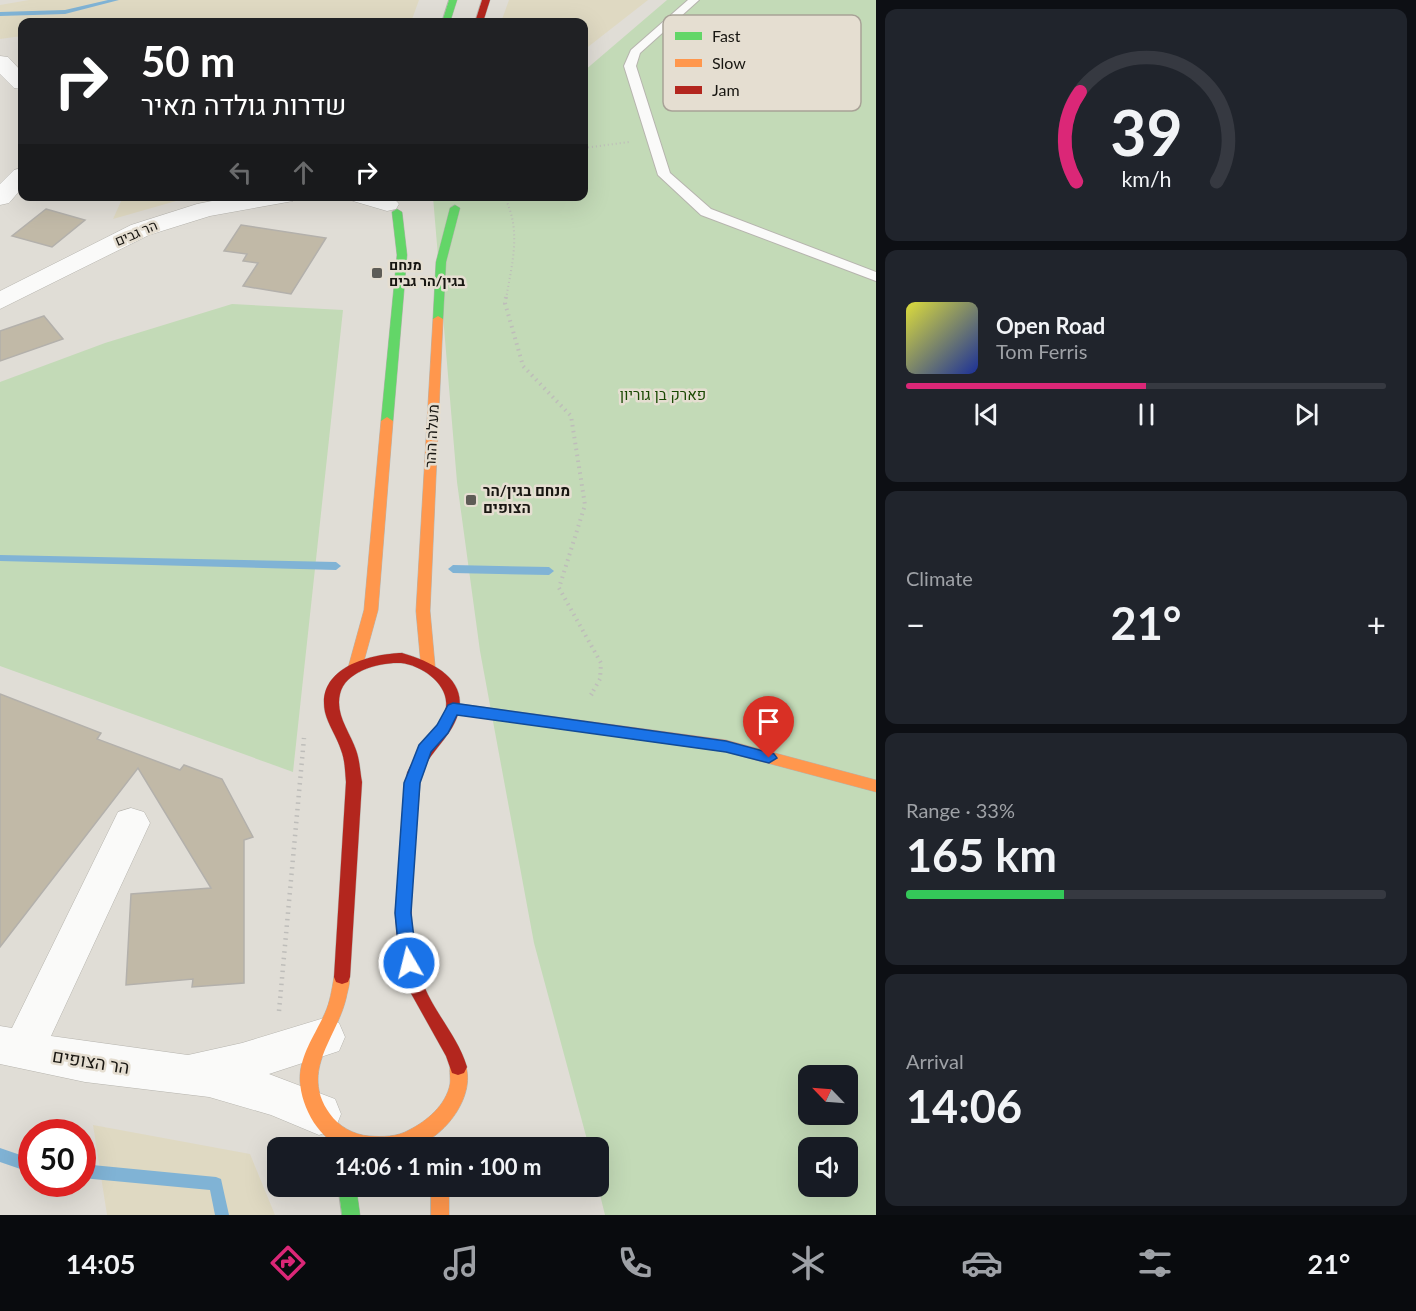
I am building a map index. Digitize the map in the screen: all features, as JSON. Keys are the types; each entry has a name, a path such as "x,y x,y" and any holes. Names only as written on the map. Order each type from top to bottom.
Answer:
{"main road":[{"path":"447,18 453,0"},
{"path":"480,18 486,0"},
{"path":"436,216 458,202"},
{"name":"מעלה ההר","path":"428,666 423,611 441,262 458,202"},
{"path":"389,204 412,216"},
{"path":"355,668 371,610 402,255 389,204"},
{"path":"392,658 411,660 428,666 446,682 452,695 453,708 443,729 424,750 412,783 403,913 406,950 415,987 426,1009 456,1054 459,1075 456,1096 446,1115 430,1131 410,1142 387,1147 367,1146 329,1130 312,1098 309,1071 314,1053 334,1017 343,973 354,792 350,752 333,717 331,700 343,677 368,662 392,658"},
{"path":"453,708 726,746 876,786"},
{"path":"443,1137 446,1115"},
{"path":"349,1197 351,1215"},
{"path":"440,1197 440,1215"}],"street":[{"path":"0,62 18,79"},
{"path":"0,198 18,179"},
{"name":"הר גבים","path":"0,301 140,230 206,209 254,201"},
{"path":"11,1048 131,824"},
{"name":"הר הצופים","path":"183,1072 242,1063 324,1037"},
{"name":"הר הצופים","path":"11,1048 85,1062 183,1072 239,1084 329,1130"}],"lane":[{"path":"677,15 694,0"},
{"path":"663,27 635,52 630,66 664,175 706,212 876,277"}],"path":[{"path":"588,148 653,140"},
{"path":"507,201 512,211 516,237 505,303 523,366 571,416 585,505 559,588 601,663 600,680 573,725"}],"green space":[{"name":"פארק בן גוריון","path":"667,0 876,0 876,1215 605,1215 600,1197 609,1197 609,1137 586,1137 534,943 480,651 457,482 433,201 588,201 588,68"},
{"path":"232,304 343,310 293,772 0,666 0,382 105,343"}],"sand":[{"path":"29,0 419,0 412,18 18,18 18,37 0,39 0,5"},
{"path":"509,0 648,0 588,47 588,18 502,18"},
{"path":"121,201 176,201 113,219"},
{"path":"96,1126 250,1154 275,1215 107,1215 96,1144"}],"building":[{"path":"46,209 85,220 52,247 12,236"},
{"path":"241,225 326,238 291,294 243,286 258,263 243,261 247,254 224,251"},
{"path":"44,316 63,339 0,361 0,331"},
{"path":"0,694 101,733 97,739 180,770 184,765 222,779 253,837 244,840 244,983 192,987 193,979 126,985 131,894 211,888 138,768 0,947"}],"waterway":[{"path":"0,14 65,12 116,0"},
{"path":"0,558 336,566"},
{"path":"453,569 549,571"},
{"path":"0,1155 18,1161"},
{"path":"96,1172 216,1184 222,1215"}],"traffic: fast":[{"path":"447,18 453,0"},
{"path":"438,319 441,262 455,208"},
{"path":"387,421 402,255 397,212"},
{"path":"349,1197 351,1215"}],"traffic: slow":[{"path":"428,666 423,611 438,319"},
{"path":"355,668 371,610 387,421"},
{"path":"453,708 726,746 876,786"},
{"path":"342,977 335,1008 313,1057 309,1075 315,1108 328,1126 345,1138 365,1144 387,1145 408,1140 428,1130 449,1108 458,1086 458,1067"},
{"path":"440,1197 440,1215"}],"traffic: jam":[{"path":"480,18 486,0"},
{"path":"402,658 433,671 449,686 453,696 450,718 421,758 414,773 403,913 406,951 416,988 454,1054 458,1067"},
{"path":"342,977 354,782 349,750 333,712 333,694 337,683 355,668 378,660 402,658"}],"place":[{"name":"מנחם בגין/הר גבים","path":"377,273"},
{"name":"מנחם בגין/הר הצופים","path":"471,500"}],"route":[{"path":"409,963 403,913 412,783 424,750 443,729 453,708 726,746 769,758"}]}
